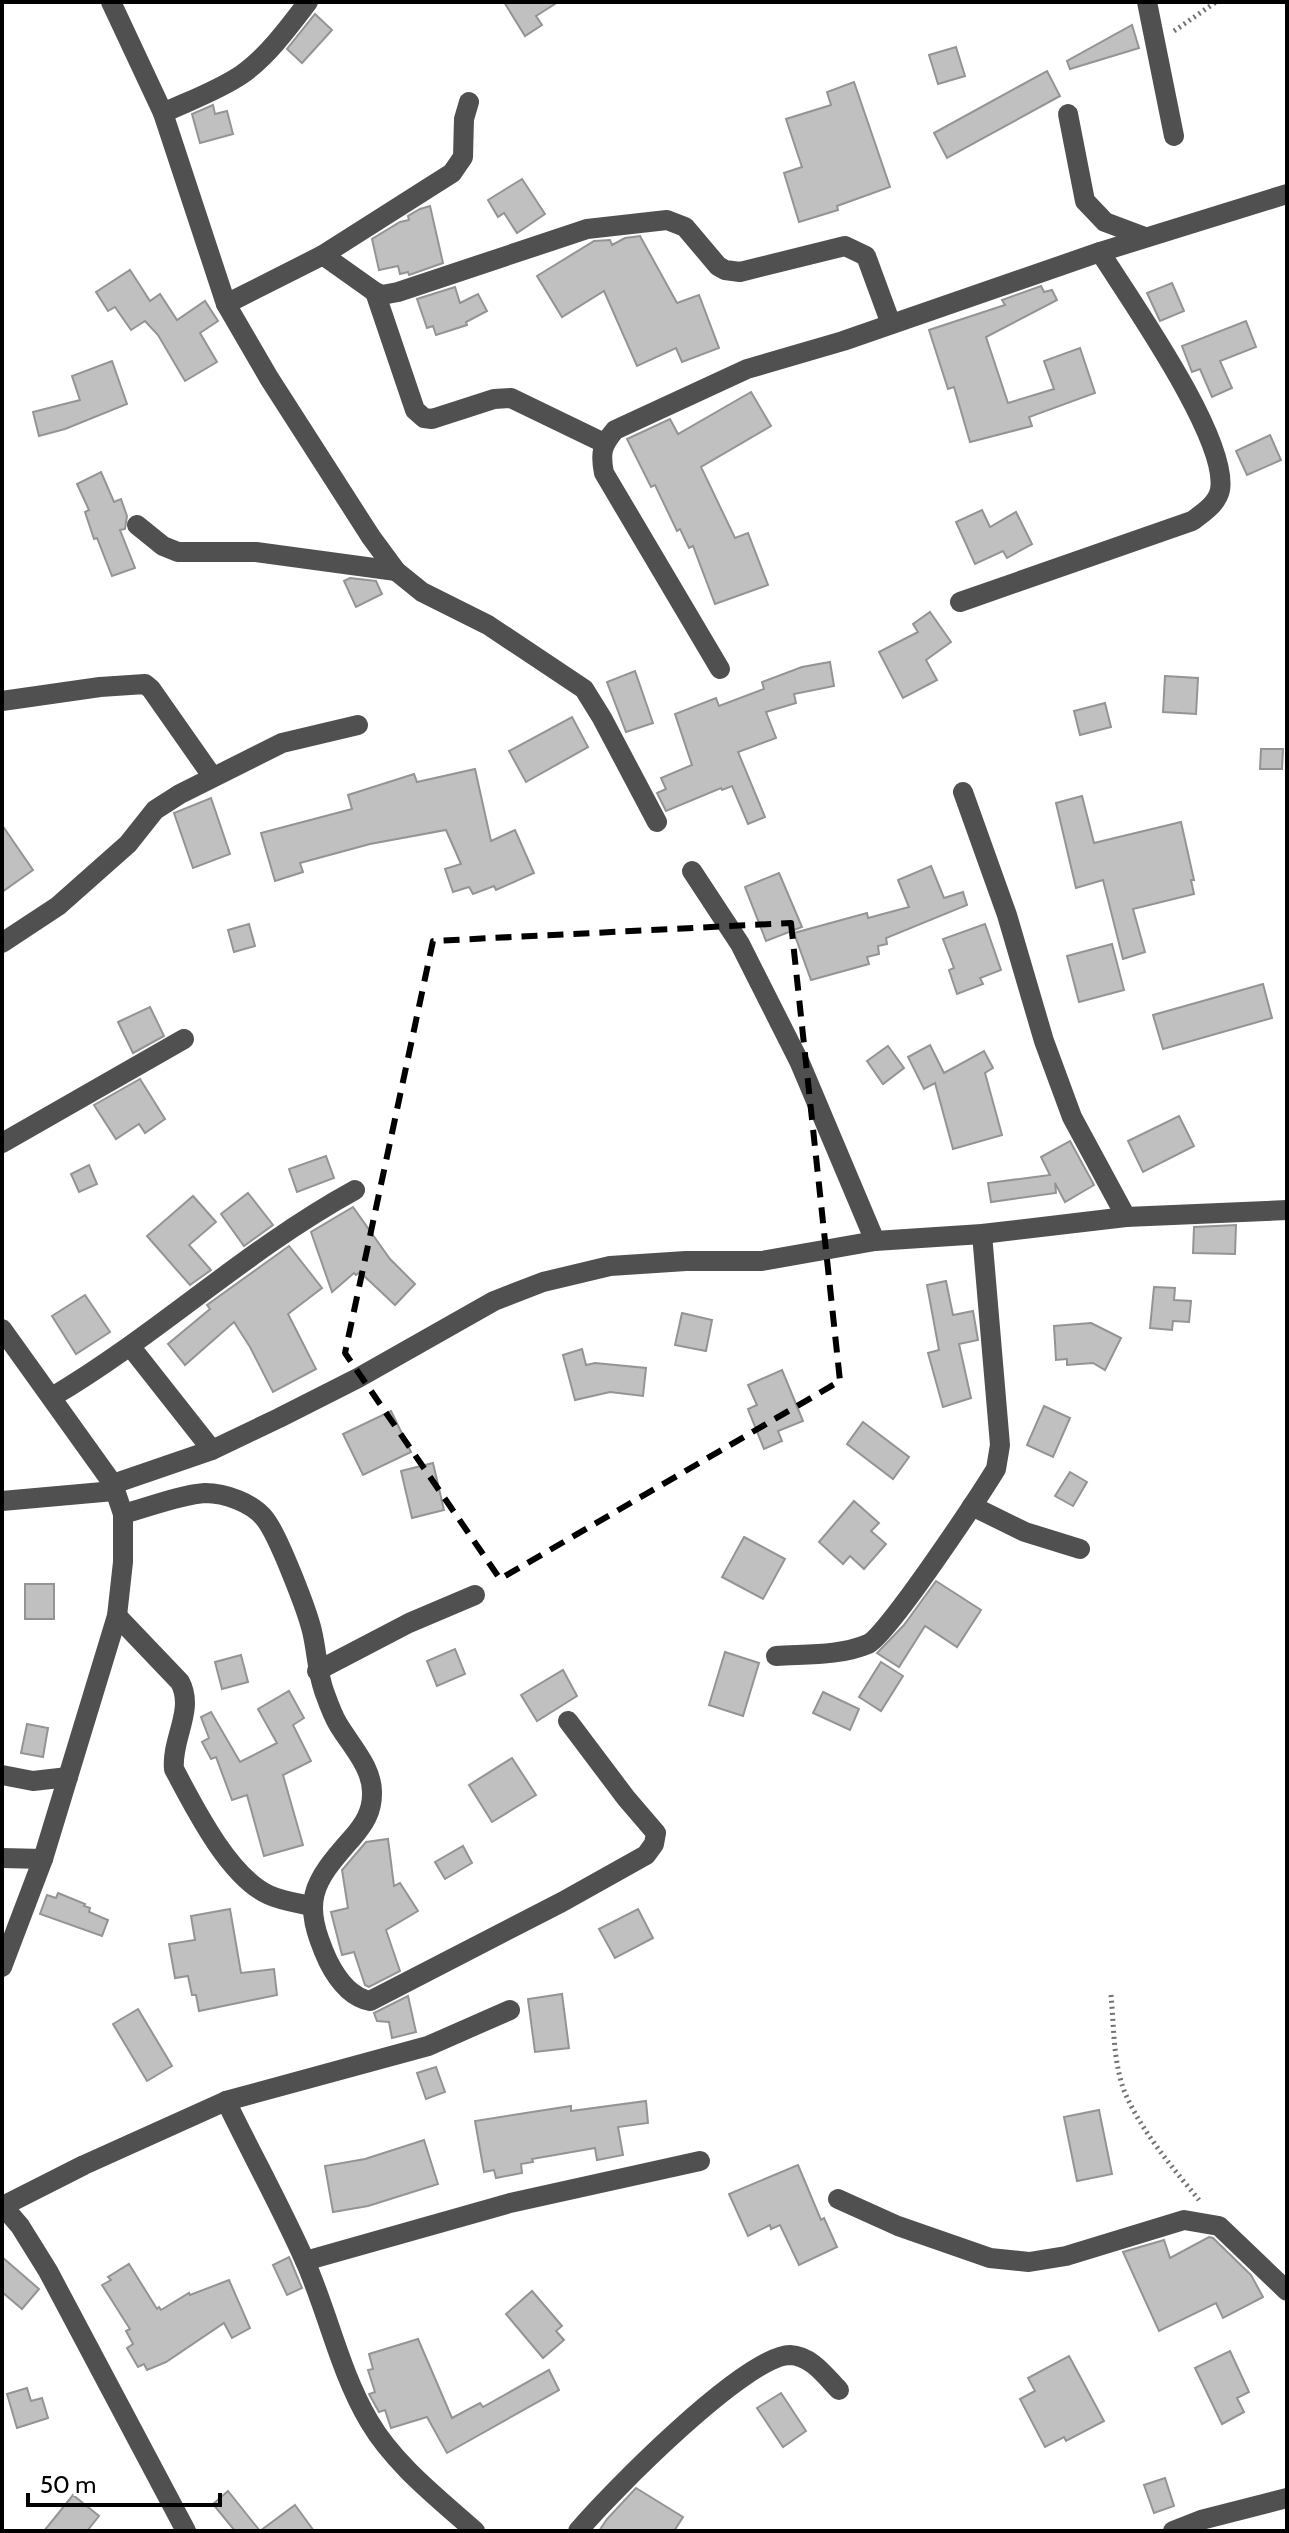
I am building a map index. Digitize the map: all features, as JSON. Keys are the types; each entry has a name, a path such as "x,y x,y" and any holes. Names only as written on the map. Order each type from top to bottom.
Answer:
{"street":[{"path":"111,2 163,113 226,304 269,378 371,537 396,571 422,592 488,625 584,689 657,822"},
{"path":"163,113 243,74 271,47 308,2"},
{"path":"1147,2 1174,136"},
{"path":"226,304 323,255 452,173 463,157 464,119 469,102"},
{"path":"1068,114 1085,201 1105,222 1145,237"},
{"path":"720,669 604,473 600,457 604,443 615,430 747,369 843,341 1145,237 1287,194"},
{"path":"323,255 382,295 587,229 667,220 685,227 718,266 725,270 740,272 845,246 859,251 866,256 891,324"},
{"path":"960,602 1192,521 1210,507 1219,493 1221,470 1195,409 1175,369 1100,252"},
{"path":"375,292 415,410 424,418 432,419 494,399 511,398 604,443"},
{"path":"137,525 163,546 178,552 268,553 396,571"},
{"path":"2,701 145,684 212,776"},
{"path":"2,943 58,906 128,844 155,810 212,776 282,743 358,725"},
{"path":"963,792 1007,915 1044,1041 1072,1117 1126,1217"},
{"path":"692,871 740,944 800,1063 875,1241"},
{"path":"2,1143 184,1039"},
{"path":"52,1397 95,1372 318,1210 355,1190"},
{"path":"2,1501 113,1488 212,1450 358,1378 494,1301 543,1282 610,1266 686,1261 762,1261 875,1241 982,1234 1126,1217 1287,1210"},
{"path":"776,1656 842,1652 872,1642 896,1613 996,1469 1000,1445 982,1234"},
{"path":"2,1329 113,1488 123,1514 123,1562 117,1616 43,1859 2,1967"},
{"path":"130,1346 212,1450"},
{"path":"123,1514 205,1493 226,1496 247,1505 265,1519 282,1553 312,1631 317,1671 335,1721 365,1765 373,1792 366,1822 326,1867 316,1886 311,1906 314,1923 334,1973 348,1990 361,1999 370,2001 646,1855 654,1844 656,1833 568,1721"},
{"path":"972,1506 1025,1532 1080,1549"},
{"path":"317,1671 409,1623 475,1595"},
{"path":"117,1616 180,1682 186,1693 173,1756 174,1769 228,1861 246,1881 270,1896 311,1906"},
{"path":"2,1775 33,1781 68,1777"},
{"path":"2,1858 43,1859"},
{"path":"186,2531 48,2271 20,2226 3,2206 98,2158 226,2101 428,2046 510,2010"},
{"path":"226,2101 305,2261 352,2389 369,2422 390,2450 475,2531"},
{"path":"305,2261 510,2203 700,2161"},
{"path":"838,2199 898,2226 990,2258 1029,2262 1066,2256 1184,2220 1219,2226 1287,2291"},
{"path":"578,2531 693,2415 757,2368 787,2355 802,2357 815,2365 839,2390"},
{"path":"1173,2531 1201,2520 1287,2498"}],"path":[{"path":"1155,43 1216,2"},
{"path":"1111,1995 1119,2070 1126,2093 1164,2157 1219,2226"}],"highlighted area":[{"path":"791,923 840,1381 500,1579 345,1353 433,941"}],"building":[{"path":"504,2 558,2 536,16 542,25 525,36"},
{"path":"315,14 332,30 302,63 287,49"},
{"path":"1132,25 1139,48 1070,69 1067,61"},
{"path":"956,47 965,76 938,84 929,55"},
{"path":"1047,71 1060,96 947,158 934,133"},
{"path":"854,82 890,187 837,206 838,210 799,222 784,173 802,167 786,119 831,105 827,92"},
{"path":"213,105 215,114 227,111 233,134 200,143 192,114"},
{"path":"522,179 545,214 517,233 504,213 498,217 488,200"},
{"path":"430,206 443,263 409,275 408,272 400,274 398,266 379,270 372,239"},
{"path":"640,236 677,303 699,295 719,348 682,362 676,348 637,366 604,291 562,317 537,276 594,241 610,240 612,245 625,238"},
{"path":"130,270 150,301 160,294 177,320 205,301 218,321 200,333 217,362 185,381 158,335 145,321 131,330 115,307 108,311 96,292"},
{"path":"1172,283 1184,311 1160,321 1147,293"},
{"path":"1041,286 1044,292 1052,290 1057,300 986,337 1008,403 1054,389 1044,361 1080,348 1095,393 1029,417 1032,426 970,442 954,387 948,389 929,330 1005,305 1002,300"},
{"path":"455,287 460,303 478,294 487,311 466,322 467,325 436,335 433,326 427,328 417,299"},
{"path":"1246,321 1256,347 1220,361 1232,388 1212,397 1200,369 1192,372 1182,346"},
{"path":"112,361 127,404 39,436 33,412 80,400 72,376"},
{"path":"751,392 771,426 701,467 735,538 748,533 768,585 715,604 693,546 689,548 680,529 677,531 655,485 651,487 627,439 670,419 678,434"},
{"path":"1270,435 1281,460 1247,475 1236,451"},
{"path":"101,472 114,502 121,499 127,516 125,529 120,530 135,568 112,576 97,538 94,539 85,512 89,510 77,484"},
{"path":"982,510 990,527 1016,512 1032,544 1007,558 1003,551 975,564 956,522"},
{"path":"350,578 376,581 382,594 356,607 344,581"},
{"path":"930,612 951,642 926,660 937,680 903,698 879,652 918,632 913,624"},
{"path":"830,662 834,686 794,694 796,703 766,712 776,738 738,752 765,817 748,824 732,786 666,811 657,793 666,789 661,778 692,765 675,714 716,698 719,706 764,689 762,682 802,667"},
{"path":"635,671 653,723 626,732 607,682"},
{"path":"1165,676 1198,678 1196,714 1163,712"},
{"path":"1105,703 1111,727 1080,735 1074,711"},
{"path":"572,717 588,747 526,782 509,751"},
{"path":"1261,749 1283,749 1282,769 1260,769"},
{"path":"475,769 491,841 515,830 534,873 496,890 494,886 473,894 469,887 453,892 445,869 461,864 446,830 370,844 300,863 303,872 275,881 261,833 352,809 348,795 414,774 417,782"},
{"path":"1082,796 1094,843 1181,822 1194,880 1191,880 1194,894 1133,909 1145,952 1123,959 1103,880 1076,888 1056,803"},
{"path":"211,798 230,854 193,868 174,813"},
{"path":"2,825 33,870 2,892"},
{"path":"931,866 944,898 963,892 967,905 886,938 887,944 878,946 879,954 867,957 869,964 811,980 794,933 867,913 868,918 909,907 898,880"},
{"path":"779,873 802,927 766,941 745,887"},
{"path":"249,924 255,946 234,952 228,930"},
{"path":"985,924 1001,970 980,978 983,984 957,994 949,970 954,968 943,939"},
{"path":"1112,944 1124,990 1079,1002 1067,956"},
{"path":"1263,984 1272,1018 1163,1049 1153,1015"},
{"path":"150,1007 164,1036 133,1053 118,1022"},
{"path":"930,1045 944,1073 984,1051 993,1068 985,1073 1002,1135 953,1149 935,1083 924,1089 908,1057"},
{"path":"888,1046 904,1068 883,1084 867,1061"},
{"path":"140,1079 165,1119 145,1133 139,1124 116,1139 94,1105"},
{"path":"1179,1116 1194,1146 1143,1172 1128,1141"},
{"path":"1070,1141 1094,1185 1065,1202 1055,1183 1056,1193 991,1202 988,1183 1050,1175 1041,1157"},
{"path":"326,1156 334,1178 297,1192 289,1169"},
{"path":"89,1165 97,1184 79,1192 71,1174"},
{"path":"248,1193 273,1225 244,1246 221,1214"},
{"path":"193,1196 216,1222 189,1245 211,1270 190,1285 147,1236"},
{"path":"353,1207 390,1259 415,1284 395,1305 360,1272 354,1273 332,1292 311,1232"},
{"path":"1236,1225 1235,1254 1193,1253 1194,1227"},
{"path":"289,1246 322,1288 288,1314 316,1369 273,1392 234,1322 185,1365 168,1344 210,1309 207,1305"},
{"path":"946,1281 953,1315 973,1311 978,1340 959,1344 971,1398 943,1407 928,1353 939,1350 927,1285"},
{"path":"1154,1287 1175,1288 1174,1300 1191,1301 1189,1322 1173,1321 1172,1330 1150,1328"},
{"path":"85,1295 110,1332 76,1354 52,1316"},
{"path":"682,1313 712,1320 706,1351 675,1345"},
{"path":"1091,1323 1121,1338 1105,1370 1093,1363 1067,1365 1067,1359 1056,1360 1054,1326"},
{"path":"582,1349 586,1365 595,1363 646,1368 643,1396 610,1392 575,1400 563,1355"},
{"path":"782,1370 803,1421 778,1431 782,1441 764,1449 748,1409 757,1405 748,1385"},
{"path":"1044,1406 1070,1418 1053,1457 1027,1445"},
{"path":"391,1411 411,1452 363,1475 343,1434"},
{"path":"863,1422 909,1457 893,1479 847,1444"},
{"path":"433,1463 444,1510 412,1518 401,1471"},
{"path":"1070,1472 1087,1482 1073,1506 1055,1496"},
{"path":"854,1501 879,1523 871,1531 886,1544 864,1569 850,1556 843,1564 819,1542"},
{"path":"744,1537 785,1559 763,1599 722,1577"},
{"path":"936,1581 981,1610 957,1647 925,1626 899,1667 877,1653 904,1625"},
{"path":"25,1584 54,1584 54,1619 25,1619"},
{"path":"455,1649 465,1674 437,1686 427,1661"},
{"path":"725,1652 759,1663 743,1716 709,1705"},
{"path":"241,1655 248,1682 222,1689 215,1662"},
{"path":"881,1662 903,1676 881,1711 859,1697"},
{"path":"563,1670 577,1696 537,1721 521,1695"},
{"path":"289,1691 304,1718 293,1725 311,1761 283,1775 303,1845 264,1856 247,1795 232,1800 216,1757 211,1759 202,1742 209,1738 201,1717 211,1712 240,1762 277,1743 258,1709"},
{"path":"823,1692 859,1709 850,1730 813,1713"},
{"path":"27,1724 48,1728 43,1757 21,1753"},
{"path":"512,1758 536,1795 492,1822 469,1785"},
{"path":"388,1839 394,1886 400,1883 418,1911 386,1930 400,1971 369,1987 365,1985 354,1952 342,1955 331,1912 348,1908 342,1870 366,1842"},
{"path":"463,1846 472,1863 445,1879 435,1862"},
{"path":"58,1893 85,1904 90,1908 89,1912 108,1920 102,1936 40,1914 47,1895 56,1898"},
{"path":"230,1909 241,1973 274,1969 277,1995 199,2011 188,1976 175,1978 169,1944 195,1940 191,1916"},
{"path":"638,1909 653,1938 615,1958 599,1929"},
{"path":"562,1994 569,2048 535,2052 528,1999"},
{"path":"408,1996 416,2032 392,2038 389,2022 377,2021 374,2013"},
{"path":"138,2009 172,2066 147,2081 113,2024"},
{"path":"436,2067 445,2092 426,2099 417,2073"},
{"path":"646,2101 648,2123 618,2127 623,2155 597,2160 595,2148 532,2159 533,2162 521,2164 522,2173 496,2178 494,2170 484,2172 475,2121 571,2106 571,2111"},
{"path":"1099,2110 1112,2174 1077,2181 1064,2117"},
{"path":"424,2140 438,2184 368,2206 333,2212 325,2166 365,2159"},
{"path":"798,2165 821,2220 824,2218 837,2247 799,2265 780,2225 771,2229 770,2225 748,2236 729,2194"},
{"path":"1209,2237 1251,2275 1263,2297 1223,2318 1216,2303 1159,2331 1123,2252 1164,2240 1170,2258"},
{"path":"2,2257 39,2289 22,2309 2,2292"},
{"path":"289,2257 302,2288 287,2295 273,2265"},
{"path":"129,2264 157,2309 159,2307 161,2310 189,2293 229,2280 250,2328 232,2338 224,2323 166,2362 147,2370 144,2364 138,2367 127,2348 133,2344 126,2331 130,2329 102,2285 111,2280 108,2277"},
{"path":"532,2291 562,2326 556,2331 564,2340 543,2358 506,2314"},
{"path":"418,2339 452,2418 480,2403 483,2407 549,2370 559,2390 447,2453 427,2417 391,2428 385,2410 379,2412 369,2394 375,2392 368,2370 373,2369 369,2354"},
{"path":"1230,2351 1249,2392 1237,2398 1244,2412 1222,2424 1195,2368"},
{"path":"1069,2356 1104,2421 1066,2441 1064,2437 1045,2447 1020,2399 1035,2391 1028,2378"},
{"path":"27,2388 31,2401 42,2398 48,2418 17,2428 7,2394"},
{"path":"781,2393 806,2431 783,2447 757,2408"},
{"path":"1165,2478 1174,2506 1154,2513 1144,2485"},
{"path":"636,2488 683,2517 674,2531 599,2531"},
{"path":"228,2491 260,2531 235,2531 213,2504"},
{"path":"73,2495 99,2516 87,2531 44,2531"},
{"path":"295,2505 314,2531 260,2531"}]}
